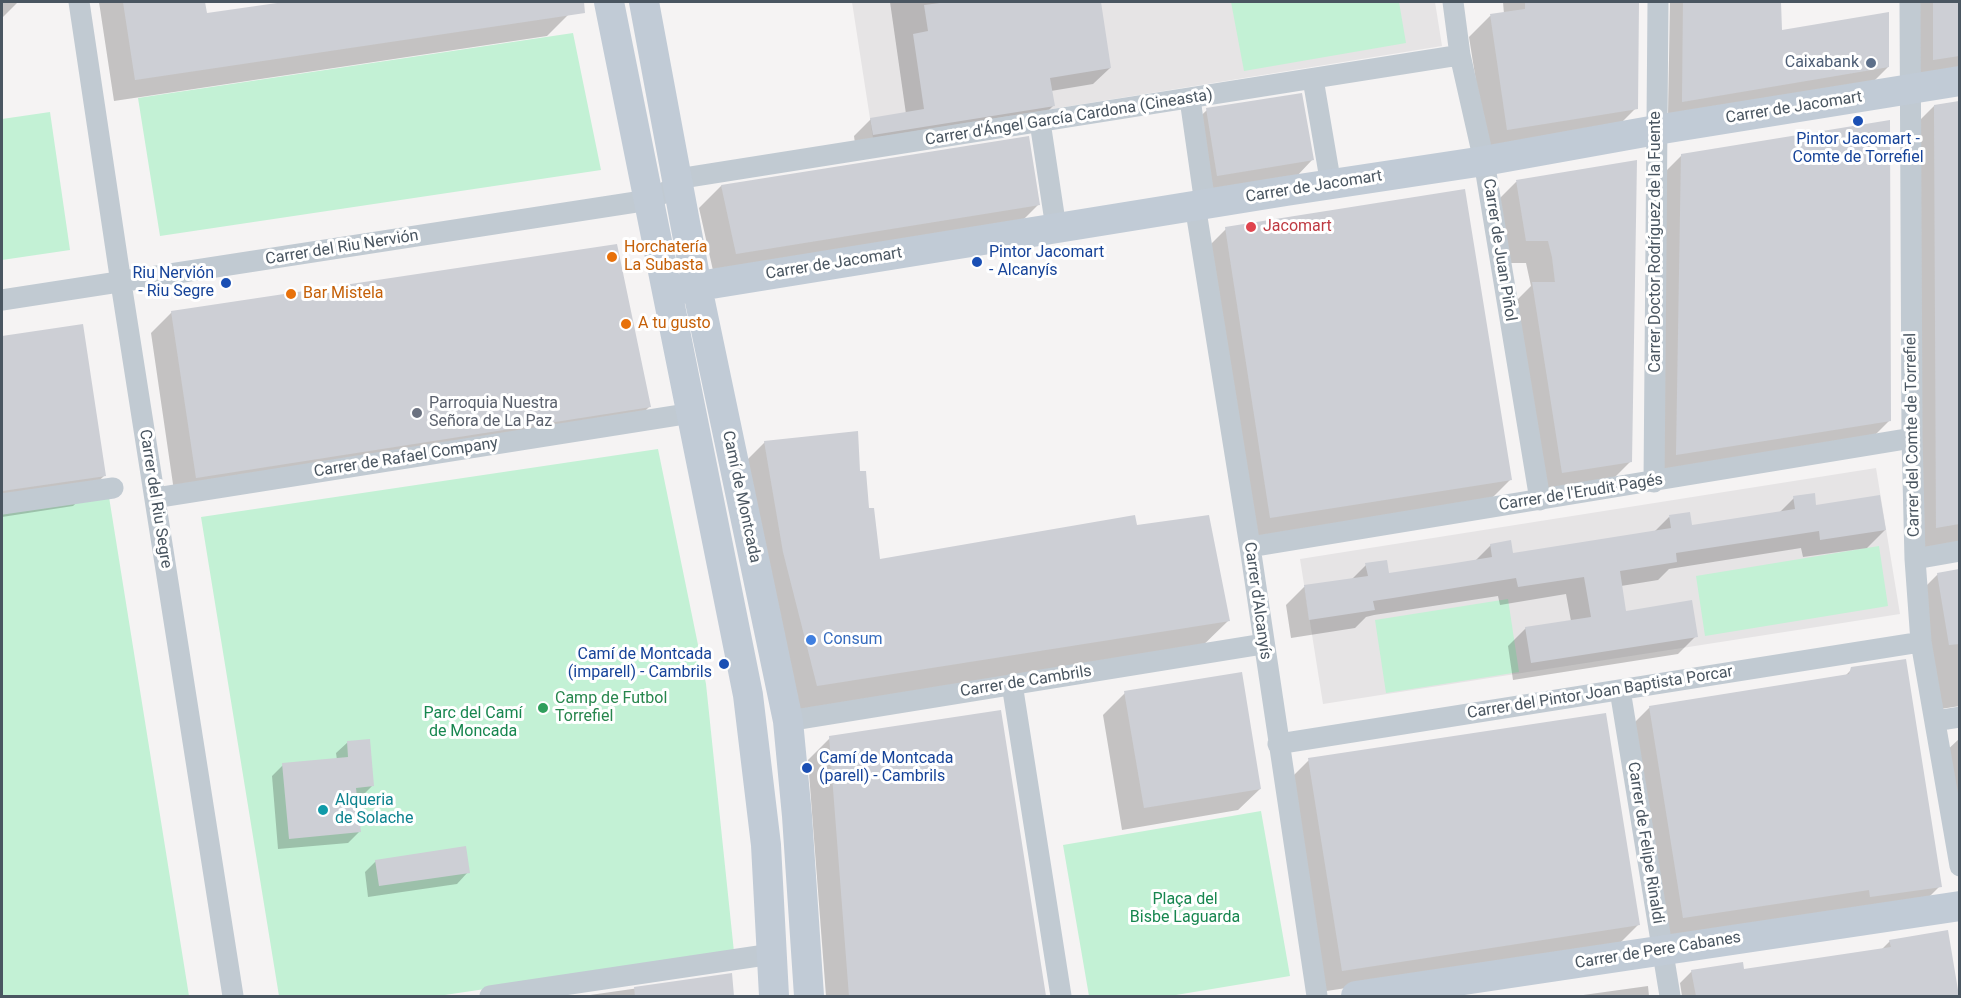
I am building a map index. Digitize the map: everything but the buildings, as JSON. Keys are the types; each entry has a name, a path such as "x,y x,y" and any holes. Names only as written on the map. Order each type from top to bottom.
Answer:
{"street":[{"name":"Carrer del Riu Segre","path":"79,2 233,996"},
{"name":"Camí de Montcada","path":"609,2 748,696 766,845 774,996"},
{"name":"Camí de Montcada","path":"644,2 697,286 789,721 809,996"},
{"name":"Carrer de Juan Piñol","path":"1453,2 1460,55 1484,161 1540,500"},
{"name":"Carrer Doctor Rodríguez de la Fuente","path":"1654,482 1658,2"},
{"name":"Carrer del Comte de Torrefiel","path":"1910,2 1912,438 1915,559 1921,642 1959,866"},
{"name":"Carrer d'Ángel García Cardona (Cineasta)","path":"678,182 1460,55"},
{"path":"1312,79 1331,185"},
{"name":"Carrer de Jacomart","path":"668,291 1484,161 1656,130 1959,81"},
{"name":"Carrer d'Alcanyís","path":"1190,99 1200,205 1263,644 1317,996"},
{"path":"1040,122 1056,228"},
{"name":"Carrer del Riu Nervión","path":"2,300 649,200 678,182"},
{"name":"Carrer de Rafael Company","path":"155,498 692,413"},
{"name":"Carrer de l'Erudit Pagés","path":"1250,548 1912,438"},
{"path":"2,504 113,488"},
{"path":"1915,559 1959,551"},
{"name":"Carrer del Pintor Joan Baptista Porcar","path":"1278,744 1921,642"},
{"name":"Carrer de Cambrils","path":"789,721 1263,644"},
{"path":"1012,684 1061,996"},
{"name":"Carrer de Felipe Rinaldi","path":"1620,690 1670,996"},
{"path":"1935,721 1959,717"},
{"name":"Carrer de Pere Cabanes","path":"1356,996 1959,906"},
{"path":"490,996 772,954"}],"shaded area":[{"path":"852,2 1435,2 1442,46 873,138"},
{"path":"1876,468 1900,614 1323,704 1300,559"}],"green space":[{"path":"1231,2 1399,2 1406,43 1244,71"},
{"path":"573,33 601,170 160,236 138,98"},
{"path":"50,112 70,250 2,260 2,119"},
{"name":"Parc del Camí de Moncada","path":"658,449 706,684 734,952 438,996 279,996 201,517"},
{"path":"109,497 189,996 2,996 2,512"},
{"path":"1879,546 1888,606 1705,636 1696,576"},
{"path":"1508,599 1519,672 1386,693 1375,620"},
{"name":"Plaça del Bisbe Laguarda","path":"1261,811 1290,976 1170,996 1089,996 1063,845"}],"place":[{"name":"Caixabank","path":"1871,63"},
{"name":"Pintor Jacomart - Comte de Torrefiel","path":"1858,121"},
{"name":"Jacomart","path":"1251,227"},
{"name":"Horchatería La Subasta","path":"612,257"},
{"name":"Pintor Jacomart - Alcanyís","path":"977,262"},
{"name":"Riu Nervión - Riu Segre","path":"226,283"},
{"name":"Bar Mistela","path":"291,294"},
{"name":"A tu gusto","path":"626,324"},
{"name":"Parroquia Nuestra Señora de La Paz","path":"417,413"},
{"name":"Consum","path":"811,640"},
{"name":"Camí de Montcada (imparell) - Cambrils","path":"724,664"},
{"name":"Camp de Futbol Torrefiel","path":"543,708"},
{"name":"Camí de Montcada (parell) - Cambrils","path":"807,768"},
{"name":"Alqueria de Solache","path":"323,810"}]}
